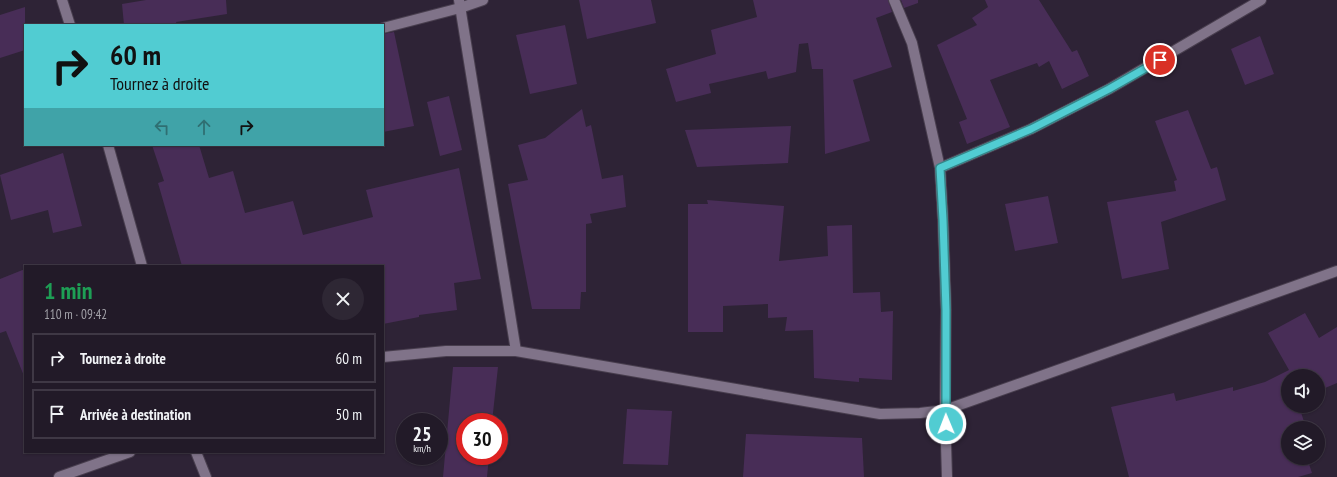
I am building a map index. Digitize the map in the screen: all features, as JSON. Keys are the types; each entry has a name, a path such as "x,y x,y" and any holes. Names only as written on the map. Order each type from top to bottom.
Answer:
{"street":[{"path":"62,0 70,24"},
{"path":"384,28 460,4 483,0"},
{"path":"894,0 912,43 940,168 946,310 945,410 947,477"},
{"path":"940,168 1031,129 1109,89 1261,0"},
{"path":"460,4 516,351"},
{"path":"108,146 142,265"},
{"path":"384,357 446,351 516,351 880,414 920,413 945,410 1337,271"},
{"path":"59,477 127,453"},
{"path":"196,453 206,477"}],"building":[{"path":"146,0 226,0 227,14 176,22 177,24 124,24 122,4"},
{"path":"579,0 651,0 656,23 587,39"},
{"path":"753,0 888,0 892,12 876,18 892,67 853,80 870,141 825,154 823,69 812,69 808,43 799,44 796,72 768,79 766,71 709,84 711,93 676,102 666,69 716,54 711,30 757,17"},
{"path":"901,0 918,0 918,3 904,8"},
{"path":"985,0 1039,0 1072,52 1077,50 1089,76 1062,89 1049,61 1039,67 1037,63 990,80 1010,127 967,144 959,122 967,119 937,45 977,25 972,18 988,7"},
{"path":"25,7 24,50 0,58 0,15"},
{"path":"565,25 577,84 530,94 516,35"},
{"path":"394,32 414,126 384,132 384,34"},
{"path":"1260,36 1274,74 1245,85 1231,49"},
{"path":"449,96 462,150 440,156 427,102"},
{"path":"582,109 586,127 591,125 602,179 623,175 626,207 590,214 592,223 586,224 586,292 581,292 580,309 532,309 508,184 528,180 518,145 545,138"},
{"path":"1188,110 1211,169 1217,167 1226,200 1161,222 1169,269 1122,279 1107,202 1176,191 1174,181 1177,180 1155,121"},
{"path":"791,126 788,163 697,167 685,130"},
{"path":"152,146 199,146 209,178 233,171 245,213 293,201 303,235 373,217 366,190 459,168 481,279 454,283 457,310 419,315 419,317 384,324 384,265 182,265 158,183 164,181"},
{"path":"63,153 82,226 53,233 48,210 11,220 0,175"},
{"path":"1048,196 1058,243 1015,251 1005,204"},
{"path":"707,200 784,206 779,261 828,256 827,226 852,225 853,293 880,292 881,312 893,311 892,380 859,378 859,382 814,378 813,330 785,331 787,317 768,318 768,304 723,306 723,332 688,332 688,204 708,204"},
{"path":"24,269 24,376 6,331 0,333 0,279"},
{"path":"1305,313 1319,338 1337,327 1337,383 1325,388 1325,369 1288,369 1268,333"},
{"path":"453,367 498,367 493,413 456,413 456,465 488,465 487,477 443,477 444,465 448,465 448,422"},
{"path":"1281,374 1281,413 1301,413 1304,421 1281,421 1281,465 1309,465 1312,473 1298,477 1129,477 1111,407 1174,393 1176,401 1233,387 1233,391 1265,382"},
{"path":"627,409 672,411 668,465 623,464"},
{"path":"746,434 862,438 864,477 743,477"}],"route":[{"path":"946,424 946,310 940,168 1031,129 1109,89 1160,60"}]}
